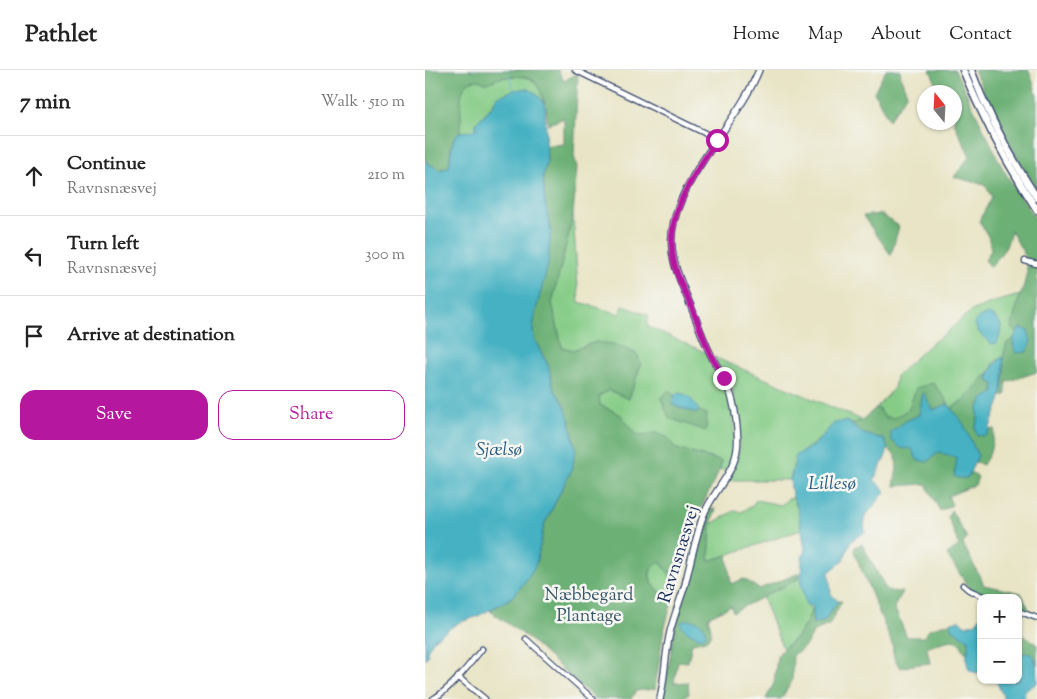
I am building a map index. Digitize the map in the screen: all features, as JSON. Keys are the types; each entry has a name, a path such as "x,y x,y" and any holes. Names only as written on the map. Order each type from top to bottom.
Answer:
{"highway":[{"path":"963,70 975,99 1004,156 1037,210"},
{"path":"971,70 981,96 1010,152 1037,198"}],"main road":[{"name":"Ravnsnæsvej","path":"660,699 670,631 702,519 712,497 730,472 735,461 737,449 737,434 730,391 710,353 676,270 671,237 674,220 682,197 740,105 759,70"}],"street":[{"path":"575,70 717,140"},
{"path":"1025,261 1037,264"},
{"path":"963,586 978,594"},
{"path":"1022,612 1037,618"},
{"path":"526,639 593,699"},
{"path":"433,699 458,677 482,649"},
{"path":"458,677 485,699"}],"green space":[{"name":"Næbbegård Plantage","path":"425,70 558,70 564,81 578,73 574,156 577,167 573,215 552,303 562,347 573,350 596,342 614,344 637,354 641,364 629,399 609,390 599,396 600,405 621,415 635,434 642,436 656,433 667,437 676,449 721,461 720,469 701,508 680,572 663,634 655,689 636,691 631,699 595,699 527,637 490,611 512,597 536,565 544,525 571,471 576,450 564,404 554,389 548,365 534,339 533,330 545,203 543,176 547,161 546,146 564,144 564,118 549,124 542,96 531,79 508,77 486,83 475,80 464,87 461,101 461,128 452,143 449,167 439,170 425,161","holes":["660,562 669,573 671,579 668,592 664,594 655,587 650,578 651,569"]},
{"path":"523,70 540,89 544,103 536,93 497,97 492,106 476,123 476,128 471,132 460,132 452,148 425,72"},
{"path":"886,70 900,70 907,94 889,120 874,92"},
{"path":"930,70 955,70 1004,171 1037,221 1037,372 1006,382 1006,395 1001,396 1004,371 1003,357 1007,343 1014,339 1013,346 1021,328 1016,332 1011,328 1027,272 1027,259 1011,231 1006,247 991,267 985,260 991,250 989,238 979,221 992,197 985,185 954,177 970,156 957,130 962,130 962,85 937,85"},
{"path":"974,70 1029,70 1037,95 1037,190 1014,152"},
{"path":"880,214 899,226 891,255 863,216"},
{"path":"573,215 579,302 620,314 623,306 649,315 647,326 707,353 729,393 732,404 735,448 728,472 720,469 721,461 676,449 656,433 642,436 635,434 621,415 600,405 599,396 609,390 629,399 641,364 637,354 596,342 573,350 562,347 552,303"},
{"path":"1020,295 1012,328 1016,332 1014,339 1007,343 1003,357 996,361 989,372 963,401 951,408 945,398 916,388 909,409 894,418 885,417 877,407 894,388 896,376 929,345 973,310"},
{"path":"714,357 862,420 852,424 841,422 832,426 816,442 796,456 790,480 729,480 739,450 735,403 733,391"},
{"path":"989,372 988,381 994,384 994,394 983,399 978,409 978,420 975,428 987,435 989,430 995,429 990,453 983,465 975,462 978,456 951,408 963,401"},
{"path":"933,383 948,404 933,410 923,393 919,415 906,421 912,449 927,462 939,452 958,458 967,478 970,473 978,477 975,485 948,496 952,505 940,511 926,484 894,486 897,468 896,456 888,449 884,439 864,434 852,424 862,420 877,407 885,417 894,418 909,409 916,388"},
{"path":"669,390 674,396 674,405 696,413 699,411 707,414 706,431 669,418 661,398"},
{"path":"793,498 798,510 801,530 709,561 711,524 736,510 741,512 752,506 756,500 781,505 788,499"},
{"path":"709,509 716,509 711,524 709,561 727,555 731,584 744,579 759,589 800,573 800,578 733,612 731,606 708,617 711,630 709,637 703,641 692,643 688,662 678,661 674,683 688,682 689,694 684,699 663,699 675,628"},
{"path":"951,510 967,538 963,544 984,585 1022,594 982,594 970,589 947,555 959,546 948,517"},
{"path":"862,544 887,591 903,592 894,607 907,637 925,637 929,629 952,622 951,628 969,639 966,653 956,641 944,642 927,648 930,663 901,668 894,658 893,646 855,554 856,546"},
{"path":"660,562 669,573 671,579 668,592 663,594 658,591 650,578 651,570"},
{"path":"800,578 806,605 812,608 808,621 801,631 783,649 762,597"},
{"path":"1022,595 1029,609 1034,616 1022,611"},
{"path":"838,601 842,601 829,625 814,631 806,645 793,654 792,681 781,699 766,699 774,683 777,656 796,638 807,622 812,608 813,623 824,622"},
{"path":"1022,636 1037,645 1037,665 1036,660 1026,653 1022,654"}],"water":[{"name":"Sjælsø","path":"526,88 536,93 545,104 547,161 543,176 545,203 551,231 548,265 535,314 534,339 548,365 554,389 564,404 576,450 571,471 544,525 536,565 525,582 512,597 501,604 476,617 458,623 434,639 427,651 428,656 425,659 425,161 439,170 449,167 453,142 457,134 472,131 476,128 476,123 492,107 497,97 514,90"},
{"path":"988,314 995,317 1001,325 997,343 992,344 981,334 975,325 975,321 981,316"},
{"path":"1021,328 1028,330 1031,341 1027,352 1016,353 1014,339 1016,333"},
{"path":"1003,357 1004,371 1000,401 987,435 977,435 975,428 978,420 978,409 983,399 994,393 994,384 988,381 991,370"},
{"path":"923,392 933,410 948,404 963,423 978,456 967,478 954,476 957,458 939,452 927,462 917,460 912,449 901,448 891,440 891,432 906,421 919,415"},
{"path":"679,393 689,397 699,411 696,413 673,405 674,396"},
{"name":"Lillesø","path":"846,421 864,434 884,439 888,449 874,480 886,491 864,518 865,532 851,541 843,561 829,572 831,594 838,601 824,621 813,624 813,606 806,605 801,585 802,559 805,549 790,480 796,456 815,444 834,423"},
{"path":"685,620 700,623 704,627 706,635 703,638 685,630 681,626"},
{"path":"959,620 966,626 977,622 977,673 970,671 968,666 969,639 951,628 952,622"},
{"path":"1022,654 1033,655 1037,668 1037,683 1023,694 1026,699 1004,699 998,684 1022,684"}],"waterway":[{"path":"508,70 514,90"}],"route":[{"path":"717,140 682,197 674,220 671,237 676,270 710,353 724,378"}]}
